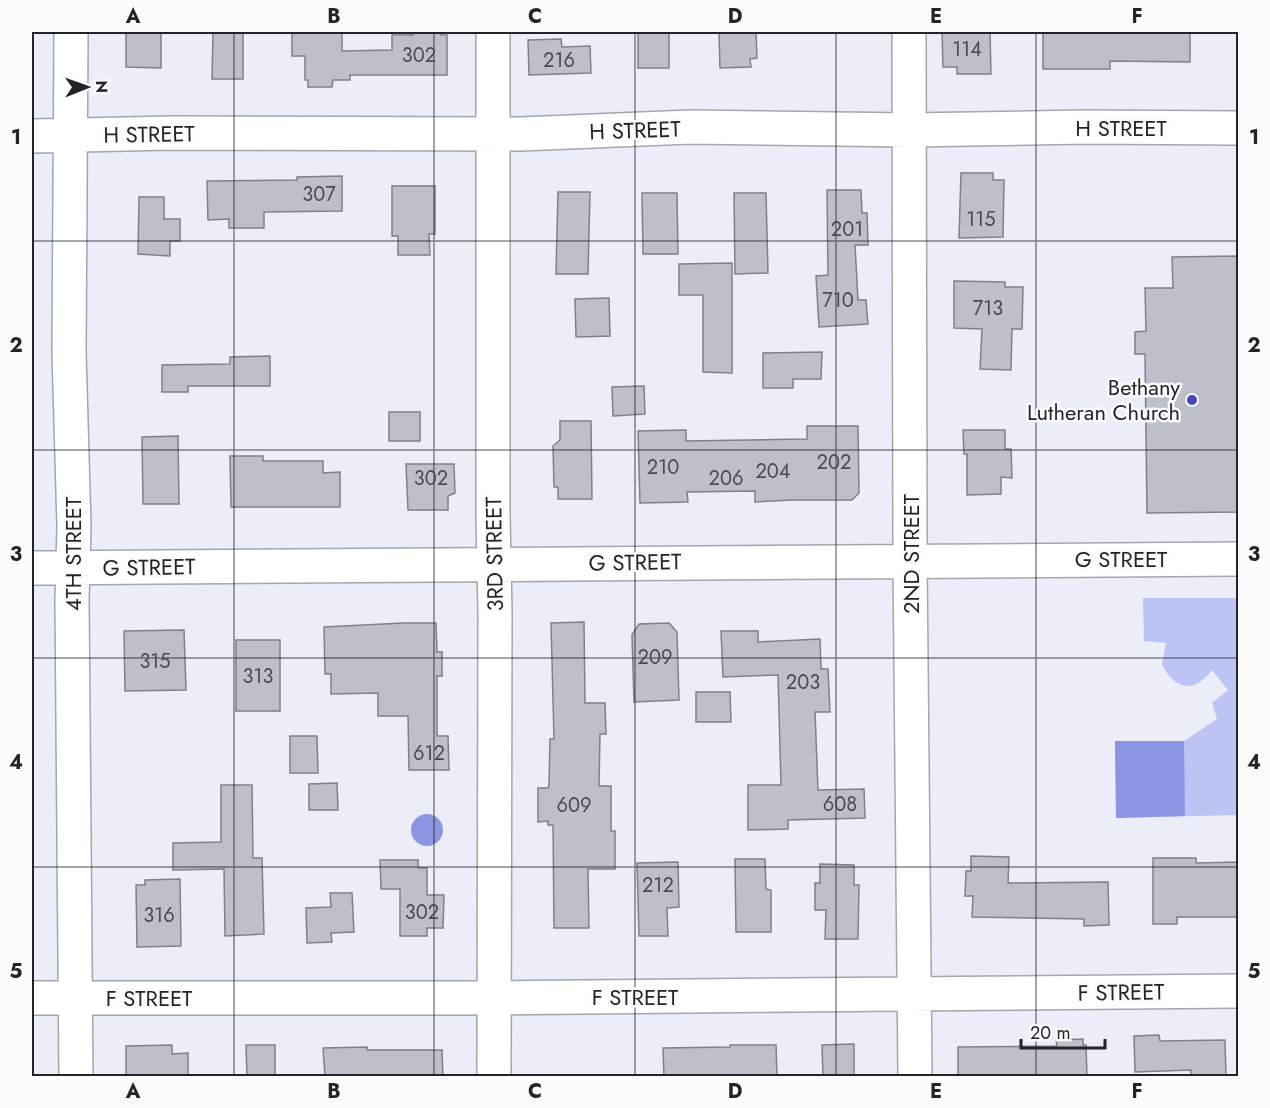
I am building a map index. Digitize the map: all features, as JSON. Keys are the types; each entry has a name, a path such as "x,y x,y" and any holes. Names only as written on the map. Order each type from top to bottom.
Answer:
{"street":[{"name":"4TH STREET","path":"71,32 69,352 74,526 76,1077"},
{"name":"3RD STREET","path":"493,32 494,1077"},
{"name":"2ND STREET","path":"909,32 910,560 915,1077"},
{"name":"H STREET","path":"32,136 172,133 492,134 690,128 910,130 1239,128"},
{"name":"G STREET","path":"32,567 1239,559"},
{"name":"F STREET","path":"32,998 495,998 1239,991"}],"shaded area":[{"path":"1143,598 1238,598 1238,815 1116,818 1115,741 1184,741 1217,719 1212,703 1228,690 1212,670 1205,678 1191,686 1178,684 1172,679 1162,664 1166,643 1144,641"}],"water":[{"path":"1115,741 1184,741 1185,816 1116,818"},
{"path":"427,814 438,819 443,830 438,841 427,846 416,841 411,830 416,819"}],"building":[{"path":"126,32 161,32 161,68 126,67"},
{"path":"213,32 243,32 243,79 212,79"},
{"path":"292,32 342,33 342,51 392,50 392,35 441,32 441,35 447,35 447,75 350,75 350,80 333,80 332,87 308,87 308,80 305,80 305,56 292,56"},
{"path":"638,32 669,32 669,68 638,68"},
{"path":"719,32 756,32 757,58 750,59 751,67 720,68"},
{"path":"942,32 990,32 991,74 957,74 957,67 943,67"},
{"path":"1043,32 1190,32 1190,62 1110,61 1110,69 1043,69"},
{"path":"561,39 562,47 590,46 591,73 529,75 528,40"},
{"path":"961,173 993,173 993,180 1004,180 1003,237 959,238"},
{"path":"342,176 342,211 264,212 264,228 229,228 229,219 208,220 207,181 297,180 297,177"},
{"path":"392,186 435,186 435,234 429,234 430,255 398,255 398,236 392,236"},
{"path":"827,190 861,190 862,213 867,213 868,245 855,245 858,300 866,300 868,324 819,327 816,276 828,275"},
{"path":"558,192 590,192 588,274 556,274"},
{"path":"642,193 677,193 678,254 643,254"},
{"path":"734,193 766,193 768,273 735,274"},
{"path":"139,197 164,197 164,219 180,219 180,241 170,241 170,256 138,254"},
{"name":"Bethany Lutheran Church","path":"1239,256 1239,512 1147,513 1145,354 1135,354 1135,332 1146,331 1145,288 1173,288 1172,257"},
{"path":"732,263 732,373 703,372 703,295 679,295 679,264"},
{"path":"954,281 1005,282 1005,287 1023,287 1022,329 1012,329 1011,370 980,369 982,329 954,328"},
{"path":"609,298 610,336 576,337 575,299"},
{"path":"822,352 821,379 793,379 793,388 763,388 763,353"},
{"path":"270,356 270,386 188,386 188,392 162,392 162,365 230,364 230,357"},
{"path":"644,386 645,414 613,416 612,387"},
{"path":"389,412 420,412 420,441 389,441"},
{"path":"560,421 591,421 592,499 558,499 558,487 554,487 553,446 560,440"},
{"path":"807,426 858,426 859,493 852,500 755,502 755,491 687,492 688,502 640,503 638,431 686,430 686,441 807,439"},
{"path":"963,430 1005,430 1005,449 1011,449 1012,478 1001,477 1001,494 967,495 967,454 964,454"},
{"path":"178,436 179,504 143,504 142,437"},
{"path":"230,456 263,456 263,461 323,461 323,473 340,472 340,507 231,507"},
{"path":"406,464 454,464 455,493 448,496 448,510 408,510"},
{"path":"584,622 585,703 605,703 606,734 600,734 599,786 611,786 611,831 615,831 615,869 588,869 589,928 554,928 553,825 548,825 548,821 538,822 538,788 548,788 549,785 550,739 554,739 551,623"},
{"path":"436,623 437,652 442,652 442,676 437,676 437,736 448,736 449,770 409,770 408,716 378,716 378,693 331,694 331,674 325,674 324,627"},
{"path":"669,623 677,632 679,700 634,702 632,635 639,624"},
{"path":"184,630 186,690 125,691 124,631"},
{"path":"721,631 758,631 758,642 820,639 821,669 828,669 830,712 815,712 818,790 864,789 865,818 788,820 788,829 748,830 748,785 781,785 778,675 723,677"},
{"path":"236,640 280,640 280,711 236,711"},
{"path":"696,692 730,692 731,722 696,722"},
{"path":"290,736 317,736 318,773 290,773"},
{"path":"337,783 338,810 309,810 309,784"},
{"path":"221,785 252,785 253,858 262,858 264,934 225,936 224,869 173,870 173,843 221,842"},
{"path":"971,856 1009,857 1008,883 1108,882 1109,925 1084,926 1084,919 972,917 973,896 965,896 966,871 971,871"},
{"path":"1153,858 1196,858 1196,863 1239,862 1239,917 1177,917 1177,924 1153,924"},
{"path":"735,859 765,859 766,889 771,890 771,932 736,932"},
{"path":"380,860 418,860 418,868 427,868 427,895 444,895 443,928 427,928 427,936 400,936 400,889 381,889"},
{"path":"678,862 679,907 667,908 668,936 639,936 637,863"},
{"path":"820,864 854,865 854,885 859,885 858,939 825,939 826,910 815,910 815,883 820,883"},
{"path":"180,879 181,946 137,947 136,885 145,885 145,880"},
{"path":"330,893 352,893 354,932 331,933 332,942 307,943 306,908 331,907"},
{"path":"1159,1035 1160,1041 1225,1040 1226,1077 1191,1077 1191,1070 1135,1072 1134,1036"},
{"path":"1083,1039 1083,1045 1086,1045 1087,1077 958,1077 958,1047 1057,1046 1056,1040"},
{"path":"854,1044 854,1077 823,1077 822,1045"},
{"path":"172,1045 172,1054 188,1053 188,1077 126,1077 126,1046"},
{"path":"246,1045 275,1045 275,1077 247,1077"},
{"path":"730,1045 776,1045 777,1077 664,1077 663,1048 730,1047"},
{"path":"367,1047 367,1050 442,1050 443,1077 325,1077 323,1048"}],"place":[{"name":"Bethany Lutheran Church","path":"1192,400"}]}
